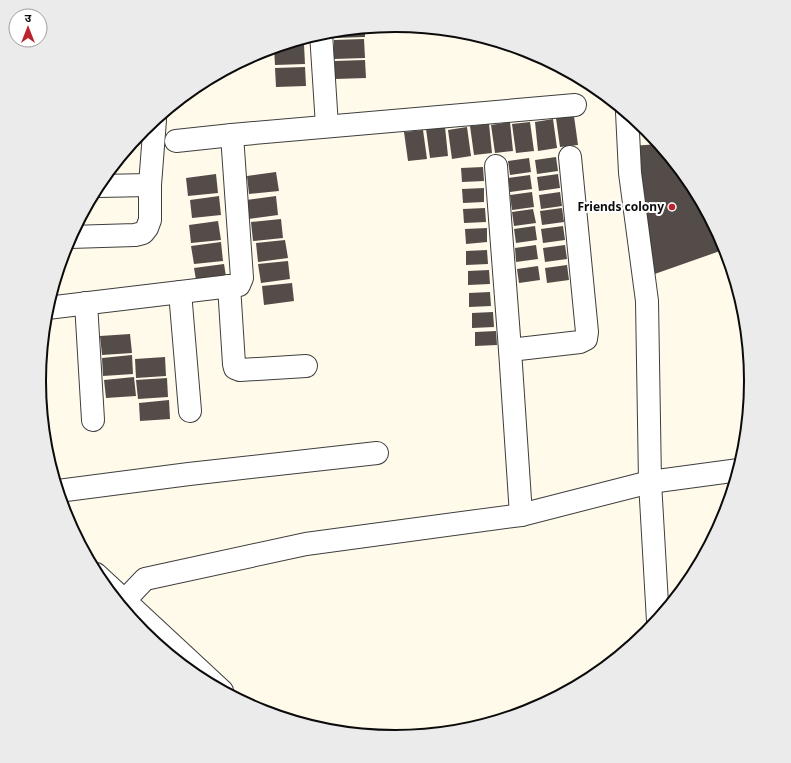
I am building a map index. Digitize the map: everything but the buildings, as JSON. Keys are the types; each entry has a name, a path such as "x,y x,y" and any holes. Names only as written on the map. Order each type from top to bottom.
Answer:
{"street":[{"path":"321,40 327,126"},
{"path":"176,141 327,126 575,105"},
{"path":"627,120 630,173 647,301 650,482 658,613"},
{"path":"78,237 135,235 143,233 147,228 150,220 150,185 153,129"},
{"path":"54,307 239,285 242,278 232,135"},
{"path":"510,350 580,342 586,339 587,332 570,157"},
{"path":"496,166 521,515"},
{"path":"106,185 150,185"},
{"path":"229,286 235,368 240,370 306,366"},
{"path":"180,292 190,411"},
{"path":"86,303 93,420"},
{"path":"64,490 189,474 377,454"},
{"path":"125,603 145,579 306,544 521,515 650,482 733,471"},
{"path":"133,612 199,670"}],"place":[{"name":"Friends colony","path":"672,207"}]}
